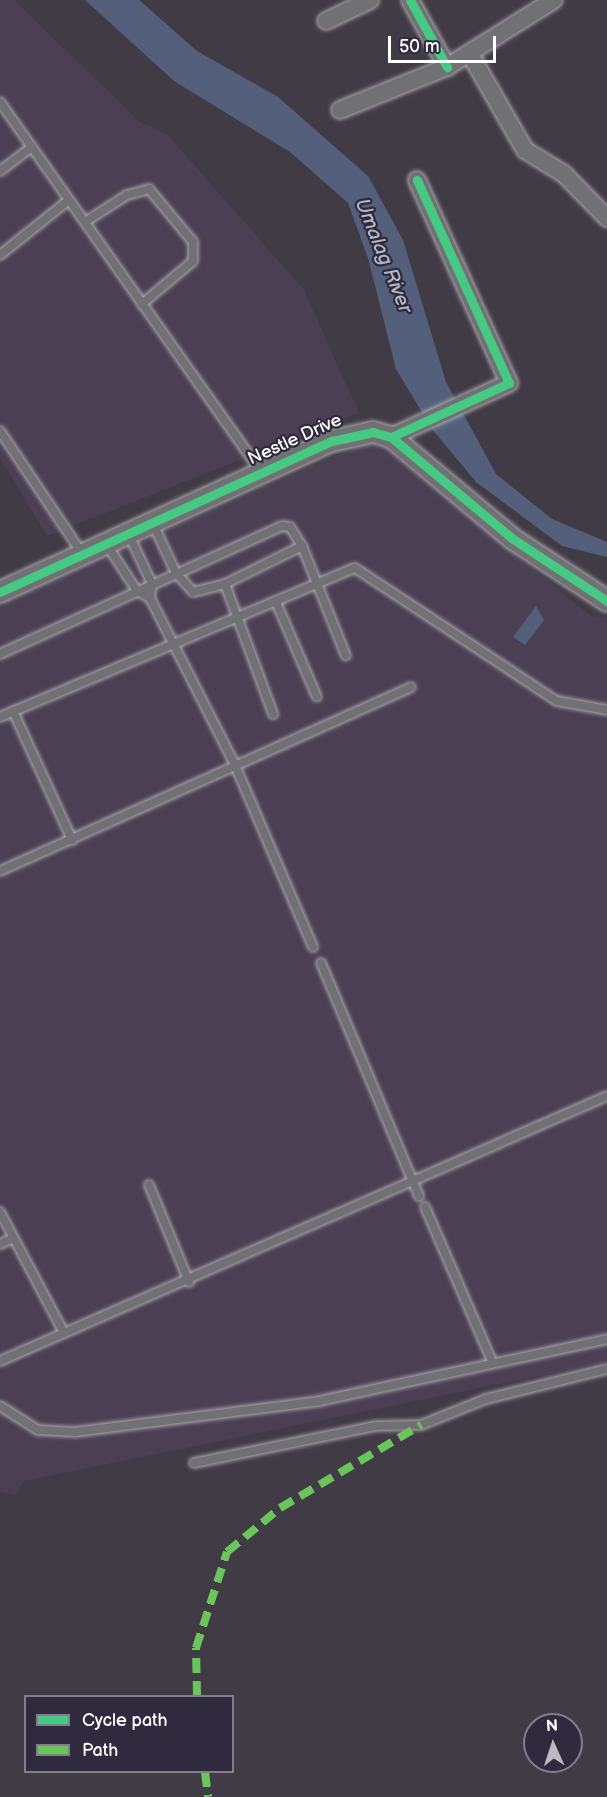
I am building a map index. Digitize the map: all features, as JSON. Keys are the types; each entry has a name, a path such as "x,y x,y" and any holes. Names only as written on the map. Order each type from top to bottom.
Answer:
{"street":[{"path":"326,21 370,0"},
{"path":"410,0 447,67"},
{"path":"340,110 447,67 554,0"},
{"path":"470,54 525,150 564,174 607,218"},
{"path":"417,180 509,378 507,388 470,406 400,433 513,539 607,601"},
{"name":"Nestle Drive","path":"0,592 355,432 400,433"}],"lane":[{"path":"0,102 261,473"},
{"path":"0,171 32,147"},
{"path":"85,222 127,195 149,189 193,242 193,261 142,304"},
{"path":"0,255 69,200"},
{"path":"0,431 83,555"},
{"path":"153,524 176,573 194,592 225,584 302,546"},
{"path":"0,654 282,526 290,527 302,546 346,656"},
{"path":"129,535 152,584 150,598 235,765 313,947"},
{"path":"107,545 137,591 150,598"},
{"path":"0,717 317,585 363,569 548,696 607,710"},
{"path":"225,584 273,714"},
{"path":"276,602 317,698"},
{"path":"0,871 411,687"},
{"path":"14,711 72,840"},
{"path":"321,963 419,1196"},
{"path":"0,1361 189,1281 607,1096"},
{"path":"149,1185 189,1281"},
{"path":"425,1207 492,1361"},
{"path":"0,1212 11,1239 64,1333"},
{"path":"0,1244 11,1239"},
{"path":"0,1407 38,1430 75,1432 319,1401 492,1361 607,1339"},
{"path":"194,1463 376,1426 421,1425 507,1392 607,1369"}],"shaded area":[{"path":"0,0 14,0 140,122 168,135 304,290 359,413 47,536 0,458"},
{"path":"364,444 383,446 591,616 607,618 607,1362 24,1481 16,1495 0,1492 0,603"}],"water":[{"name":"Umalag River","path":"85,0 139,0 197,51 278,97 368,176 403,240 446,382 496,474 552,519 607,542 607,557 562,546 476,482 432,429 396,369 368,258 348,203 290,152 174,81"},
{"path":"536,606 544,620 525,645 513,637"}],"marked path":[{"path":"197,1695 196,1648 227,1552 280,1508 421,1425"},
{"path":"205,1773 208,1797"}],"cycle path":[{"path":"410,0 447,67"},
{"path":"391,437 509,383 417,180"},
{"path":"0,592 332,441 373,432 391,437 513,539 607,601"}]}
